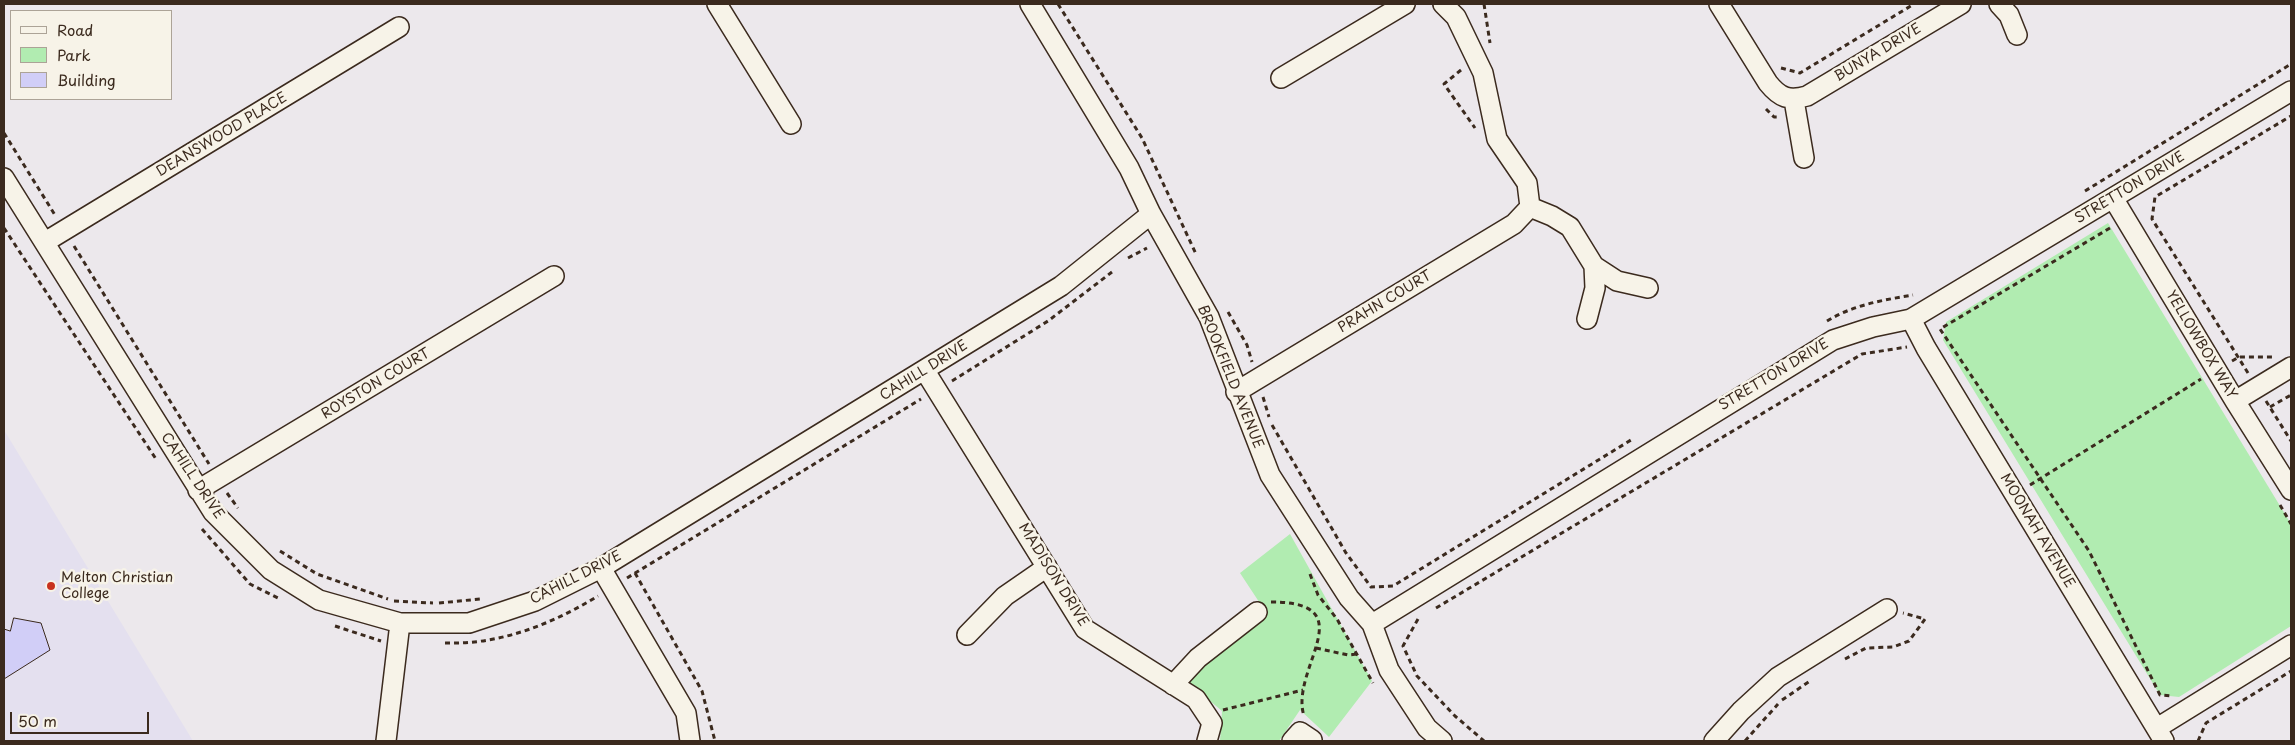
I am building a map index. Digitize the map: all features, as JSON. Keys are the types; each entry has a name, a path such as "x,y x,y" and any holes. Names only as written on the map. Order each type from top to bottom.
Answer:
{"street":[{"path":"717,4 790,124"},
{"name":"BROOKFIELD AVENUE","path":"1030,4 1129,168 1152,214 1209,316 1236,392 1270,475 1349,598 1372,624 1389,670 1427,728 1442,741"},
{"path":"1281,78 1405,4"},
{"path":"1443,4 1456,17 1483,73 1497,139 1527,183 1530,207 1552,216 1570,227 1594,266 1617,281 1648,288"},
{"path":"1719,4 1768,83 1777,94 1794,100 1804,158"},
{"name":"BUNYA DRIVE","path":"1794,100 1817,90 1961,4"},
{"path":"1999,4 2009,15 2017,35"},
{"name":"DEANSWOOD PLACE","path":"44,242 400,27"},
{"name":"STRETTON DRIVE","path":"1372,624 1833,340 1873,327 1911,319 2291,91"},
{"name":"CAHILL DRIVE","path":"4,178 213,512 271,570 319,600 400,623 469,623 535,602 601,568 925,371 1060,286 1152,214"},
{"name":"YELLOWBOX WAY","path":"2113,198 2291,490"},
{"name":"PRAHN COURT","path":"1236,392 1514,224 1530,207"},
{"path":"1587,319 1595,288 1594,266"},
{"name":"ROYSTON COURT","path":"198,490 554,276"},
{"name":"MOONAH AVENUE","path":"1911,319 1926,348 2161,735"},
{"path":"2235,401 2291,367"},
{"name":"MADISON DRIVE","path":"925,371 1085,629 1196,699 1206,714"},
{"path":"601,568 686,713 690,741"},
{"path":"967,635 1005,596 1047,568"},
{"path":"1714,741 1741,711 1778,677 1887,609"},
{"path":"1173,685 1198,658 1257,612"},
{"path":"386,741 400,623"},
{"path":"2161,735 2291,645"},
{"path":"1206,714 1212,724 1207,741"},
{"path":"1292,741 1300,732 1312,740"}],"path":[{"path":"1478,132 1444,84 1491,45 1484,4"},
{"path":"1775,60 1780,68 1800,73 1914,4"},
{"path":"2291,116 2155,197 2152,219 2291,441"},
{"path":"4,133 218,479 240,510"},
{"path":"4,228 161,467"},
{"path":"2111,228 1940,329 2089,551 2160,695 2179,697"},
{"path":"1127,258 1147,248"},
{"path":"442,643 469,644 518,634 571,612 1048,321 1113,271"},
{"path":"1434,610 1862,354 1907,347 1912,355"},
{"path":"1251,357 1257,356"},
{"path":"2015,495 2216,369 2239,357 2274,357"},
{"path":"2270,407 2291,395"},
{"path":"199,524 250,584 284,602"},
{"path":"279,550 317,574 395,601 437,603 483,598"},
{"path":"635,573 702,691 715,741"},
{"path":"1257,612 1268,602 1286,602 1308,607 1317,615 1321,631 1300,703 1312,740"},
{"path":"1837,663 1866,648 1893,647 1909,641 1925,619 1887,609"},
{"path":"1425,615 1417,620 1403,646 1417,676 1455,716 1484,741"},
{"path":"326,622 376,641 398,642"},
{"path":"1316,648 1348,655 1357,654"},
{"path":"2198,741 2206,723 2291,671"},
{"path":"1745,741 1782,701 1814,678"},
{"path":"1206,714 1303,690"}],"shaded area":[{"name":"Melton Christian College","path":"4,430 193,741 4,741"}],"green space":[{"path":"2108,223 2291,524 2291,626 2179,697 2160,695 1943,340 1946,322"},
{"path":"1290,534 1372,681 1329,737 1300,710 1279,741 1220,741 1222,711 1185,680 1267,614 1240,573"}],"building":[{"path":"14,618 41,623 50,650 4,679 4,629 10,631"}],"place":[{"name":"Melton Christian College","path":"51,586"}]}
